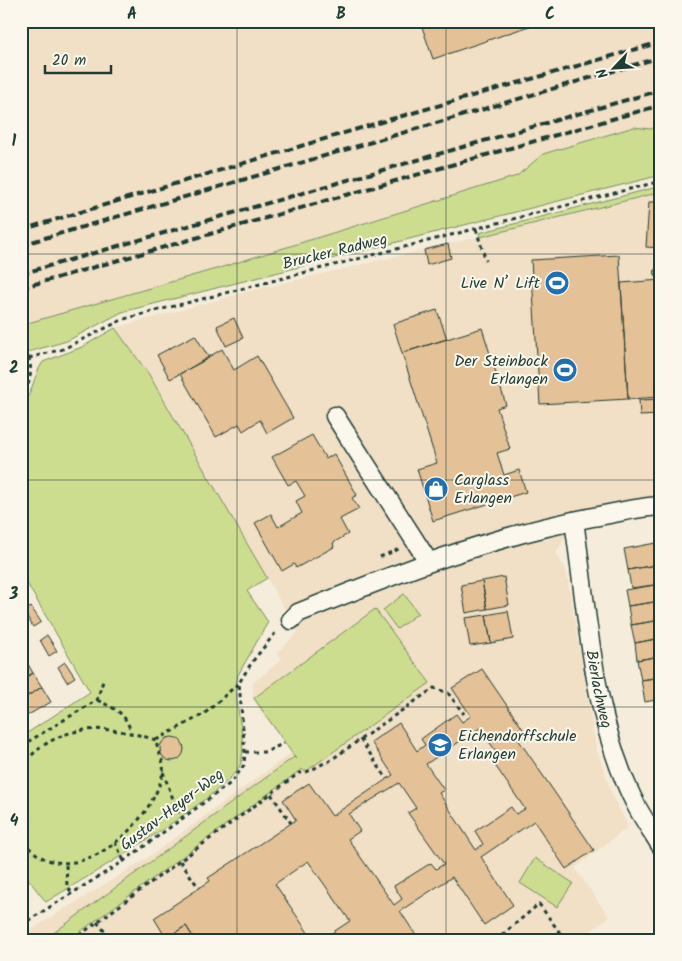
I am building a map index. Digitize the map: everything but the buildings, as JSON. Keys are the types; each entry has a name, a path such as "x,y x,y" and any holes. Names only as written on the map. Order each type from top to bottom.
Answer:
{"street":[{"path":"335,416 428,561"},
{"path":"291,620 298,613 428,561 488,542 574,521 661,506"},
{"name":"Bierlachweg","path":"574,521 596,675 610,734 637,806 661,846"}],"path":[{"name":"Brucker Radweg","path":"21,360 63,349 124,319 661,181"},
{"path":"476,229 486,261"},
{"path":"21,399 29,383 29,358"},
{"path":"21,767 42,747 71,732 106,728 131,732 156,740 204,714 239,683 274,633 291,620"},
{"path":"21,746 97,700 103,681"},
{"name":"Gustav-Heyer-Weg","path":"21,925 124,861 184,820 232,782 244,765 245,752 239,683"},
{"path":"73,940 300,773 308,773 434,688 448,693 464,714"},
{"path":"97,700 118,711 127,719 131,732"},
{"path":"360,739 387,779"},
{"path":"156,740 162,760 163,772 176,807 184,820"},
{"path":"245,752 266,752 284,744"},
{"path":"21,838 36,855 66,865 79,863 115,842 145,811 156,792 163,772"},
{"path":"271,794 291,823"},
{"path":"115,842 124,861"},
{"path":"180,861 199,888"},
{"path":"66,865 67,886 72,893"},
{"path":"496,940 539,904 565,940"},
{"path":"97,922 112,940"}],"shaded area":[{"path":"21,21 661,21 661,126 650,129 634,127 543,154 517,176 216,269 21,325"},
{"path":"661,192 661,507 575,520 556,553 566,570 596,747 612,794 628,827 575,868 609,917 578,940 21,940 21,936 146,859 291,753 253,699 253,683 282,659 277,653 298,632 148,373 115,328 254,290 618,204"}],"green space":[{"path":"661,126 661,175 122,312 67,341 21,354 21,325 216,269 517,176 543,154 634,127 650,129"},
{"path":"661,186 661,192 480,237 479,233"},
{"path":"115,328 148,373 267,578 247,591 268,622 238,675 236,686 243,752 241,763 232,776 212,794 152,836 46,902 21,870 21,737 90,692 21,573 21,409 43,362 82,347"},
{"path":"404,594 418,613 397,629 383,610"},
{"path":"375,609 430,683 305,772 302,769 69,940 44,940 294,757 296,759 254,698"},
{"path":"535,858 573,883 557,907 520,883"}],"railway":[{"path":"21,230 381,122 661,42"},
{"path":"21,245 661,57"},
{"path":"21,274 661,90"},
{"path":"21,288 661,105"}],"place":[{"name":"Live N’ Lift","path":"557,283"},
{"name":"Der Steinbock Erlangen","path":"565,370"},
{"name":"Carglass Erlangen","path":"436,489"},
{"name":"Eichendorffschule Erlangen","path":"440,745"}]}
